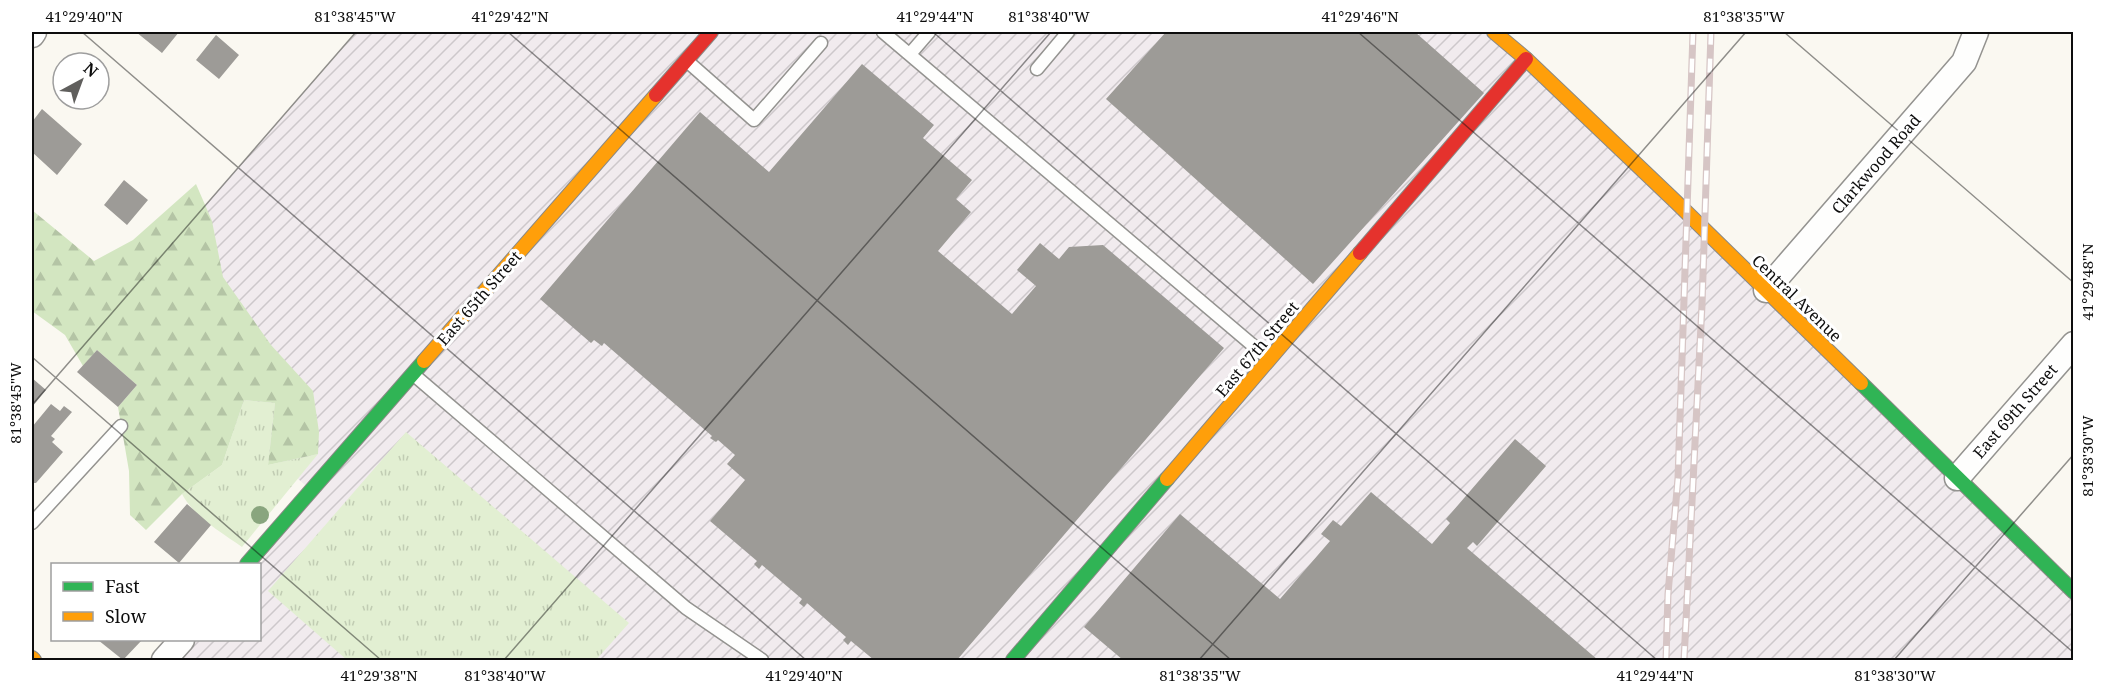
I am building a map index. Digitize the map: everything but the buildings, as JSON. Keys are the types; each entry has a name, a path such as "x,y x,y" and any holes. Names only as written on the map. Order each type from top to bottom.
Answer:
{"street":[{"name":"East 65th Street","path":"249,563 711,32"},
{"name":"Central Avenue","path":"1494,32 1526,59 1766,290 2073,592"},
{"name":"Clarkwood Road","path":"1766,290 1964,62 1976,32"},
{"name":"East 67th Street","path":"1013,660 1526,59"},
{"name":"East 69th Street","path":"1957,478 2073,344"},
{"path":"164,660 180,641"}],"lane":[{"path":"884,32 1269,360"},
{"path":"910,54 928,32"},
{"path":"1037,69 1068,32"},
{"path":"686,60 754,120 821,43"},
{"path":"413,374 686,608 762,660"},
{"path":"32,523 121,426"}],"shaded area":[{"path":"357,32 1494,32 2073,592 2073,660 164,660 181,641 261,641 261,563 312,491 110,315"}],"green space":[{"path":"196,184 212,221 223,277 271,345 313,391 319,432 318,454 268,465 275,403 244,400 222,465 182,494 146,530 130,515 129,471 118,407 137,385 97,350 83,366 65,335 32,311 32,210 94,261 133,240"},
{"path":"244,400 275,403 268,465 318,454 242,547 193,510 182,494 222,465"},
{"path":"406,432 629,623 596,660 347,660 268,591"}],"railway":[{"path":"1666,660 1668,594 1678,478 1693,32"},
{"path":"1684,660 1702,305 1711,32"}],"traffic: fast":[{"path":"248,563 424,361"},
{"path":"1861,383 2074,592"},
{"path":"1013,660 1167,479"}],"traffic: slow":[{"path":"1494,32 1526,59 1676,202 1861,383"},
{"path":"424,361 656,95"},
{"path":"1167,479 1360,253"}],"traffic: jam":[{"path":"656,95 711,32"},
{"path":"1360,253 1526,59"}]}
